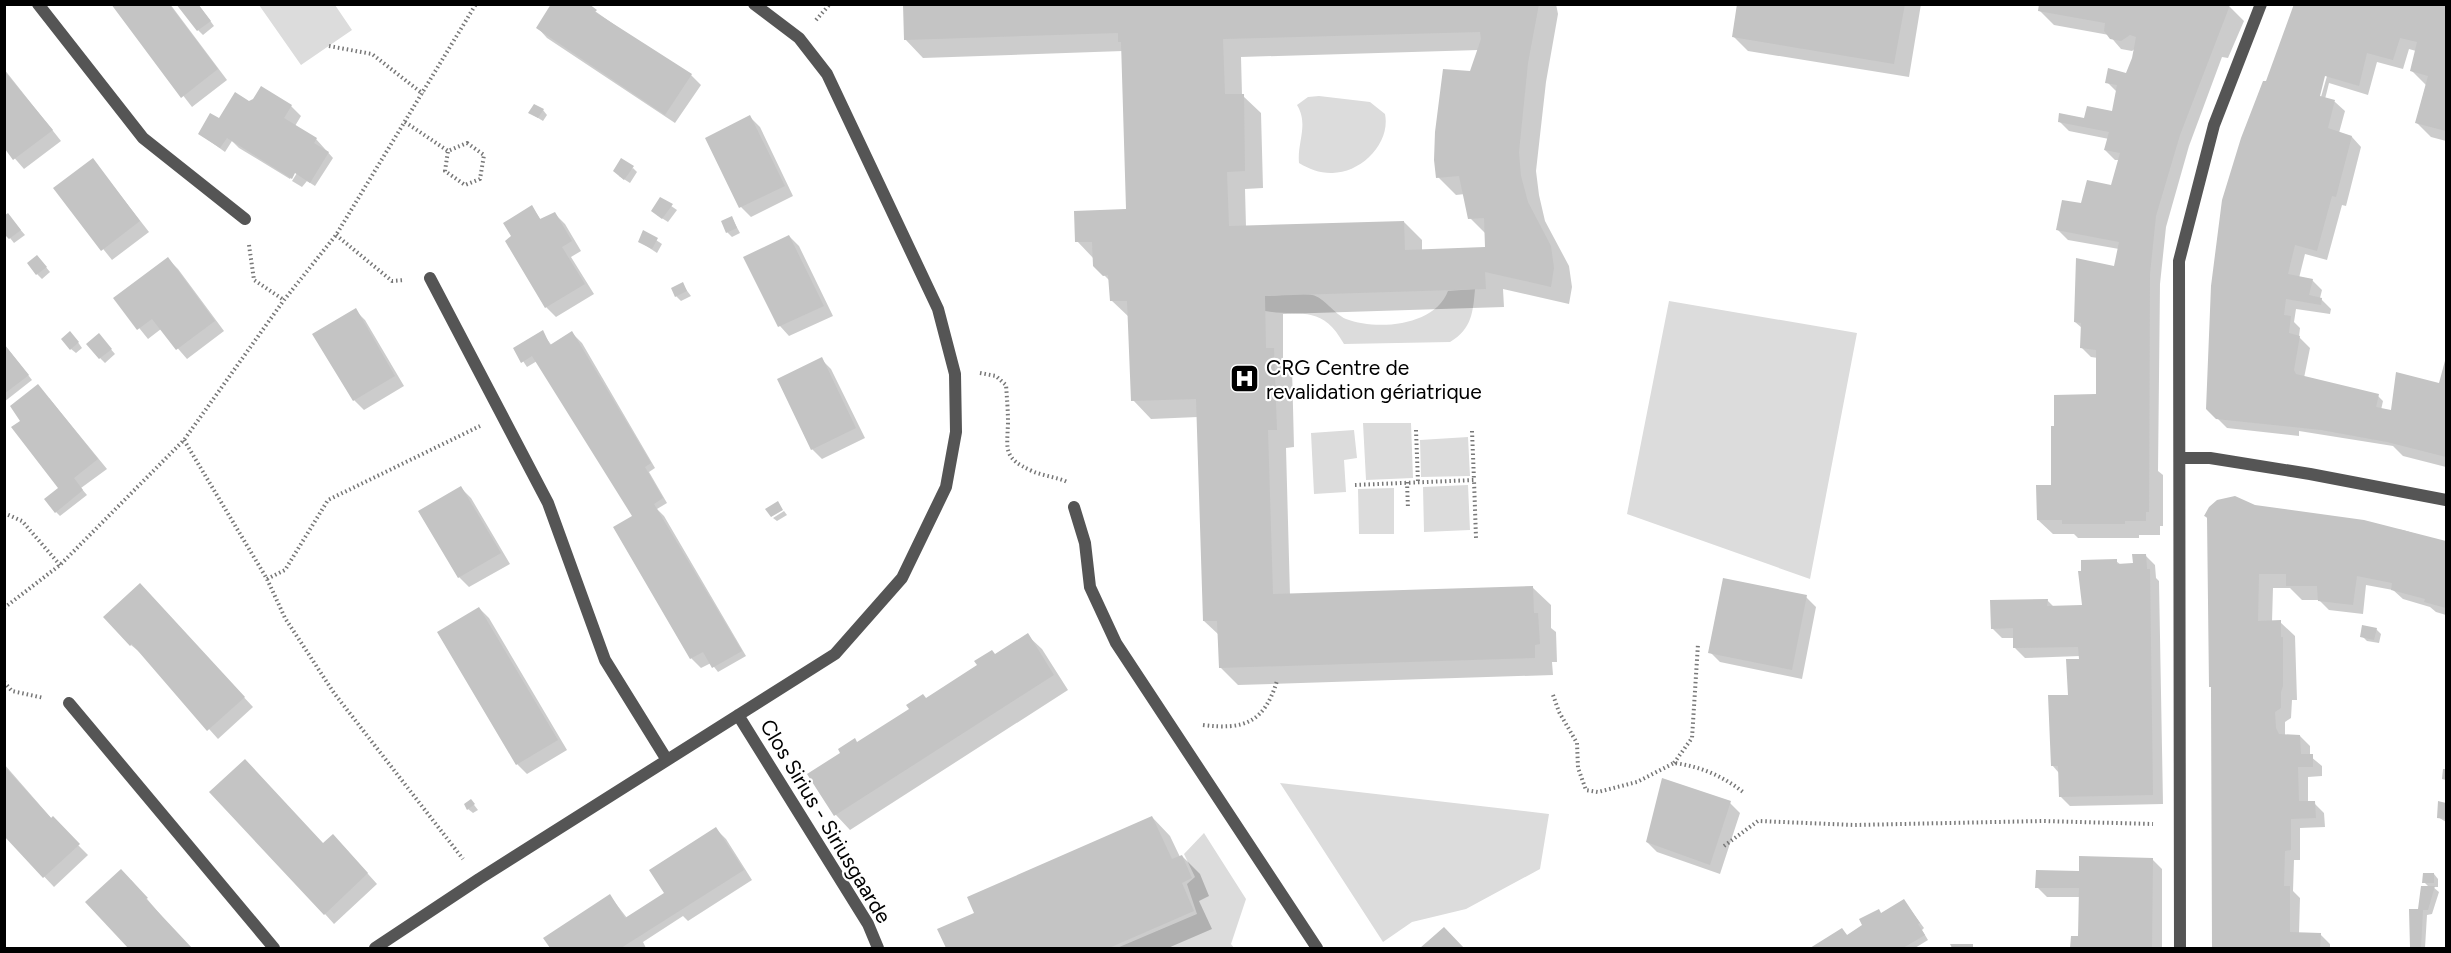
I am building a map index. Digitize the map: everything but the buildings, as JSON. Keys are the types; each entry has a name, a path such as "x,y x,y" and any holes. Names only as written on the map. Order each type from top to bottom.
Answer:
{"street":[{"path":"38,4 143,138 245,219"},
{"path":"375,948 479,879 836,654 902,578 946,487 956,432 955,374 938,309 827,74 799,38 754,4"},
{"path":"2180,948 2179,261 2214,124 2261,4"},
{"path":"430,278 548,502 605,660 667,760"},
{"path":"2180,458 2210,458 2446,500"},
{"path":"1074,507 1085,543 1090,587 1116,643 1317,948"},
{"path":"69,703 274,948"},
{"name":"Clos Sirius - Siriusgaarde","path":"738,715 868,924 878,948"}],"path":[{"path":"4,608 60,565 184,440 284,300 336,235 476,4"},
{"path":"329,46 372,54 423,94"},
{"path":"405,122 448,151"},
{"path":"467,143 484,155 480,179 465,185 445,171 448,151 467,143"},
{"path":"245,219 254,280 284,300"},
{"path":"336,235 392,281 430,278"},
{"path":"955,374 976,373 996,376 1006,386 1008,423 1006,443 1009,454 1016,463 1033,472 1066,481 1074,488 1074,507"},
{"path":"267,579 285,570 328,500 502,415"},
{"path":"1416,430 1418,482"},
{"path":"1472,431 1476,538"},
{"path":"184,440 267,579 285,618 334,693 479,879"},
{"path":"1354,485 1474,480"},
{"path":"1407,482 1408,509"},
{"path":"4,513 22,521 60,565"},
{"path":"1553,695 1577,743 1578,768 1586,790 1598,792 1637,782 1674,763 1692,738 1698,644"},
{"path":"1175,733 1196,726 1227,728 1246,724 1263,711 1272,698 1277,681"},
{"path":"4,682 12,691 69,703"},
{"path":"1674,763 1704,770 1728,780 1743,792"},
{"path":"1724,846 1758,821 1855,825 2043,821 2181,824"}],"shaded area":[{"path":"259,5 335,5 352,30 301,65"},
{"path":"1319,96 1370,102 1385,114 1386,125 1378,146 1362,163 1353,168 1342,172 1327,173 1299,163 1302,120 1297,105 1308,97"},
{"path":"1475,289 1472,312 1467,326 1450,342 1344,344 1336,331 1319,318 1310,315 1265,311 1265,296 1307,294 1321,299 1346,319 1373,325 1388,325 1404,323 1431,312 1441,303 1448,291"},
{"path":"1669,301 1857,333 1810,579 1627,514"},
{"path":"1363,423 1411,423 1413,478 1366,480"},
{"path":"1354,430 1357,458 1344,460 1346,492 1314,494 1311,433"},
{"path":"1468,437 1470,476 1421,477 1420,440"},
{"path":"1468,485 1470,530 1424,532 1423,487"},
{"path":"1394,488 1394,534 1359,534 1358,489"},
{"path":"1280,783 1549,814 1540,869 1466,909 1412,922 1383,942"},
{"path":"1204,833 1246,899 1231,944 1234,948 1117,948 1197,914 1187,884 1195,877 1184,854"}],"place":[{"name":"CRG Centre de revalidation gériatrique","path":"1245,379"}]}
